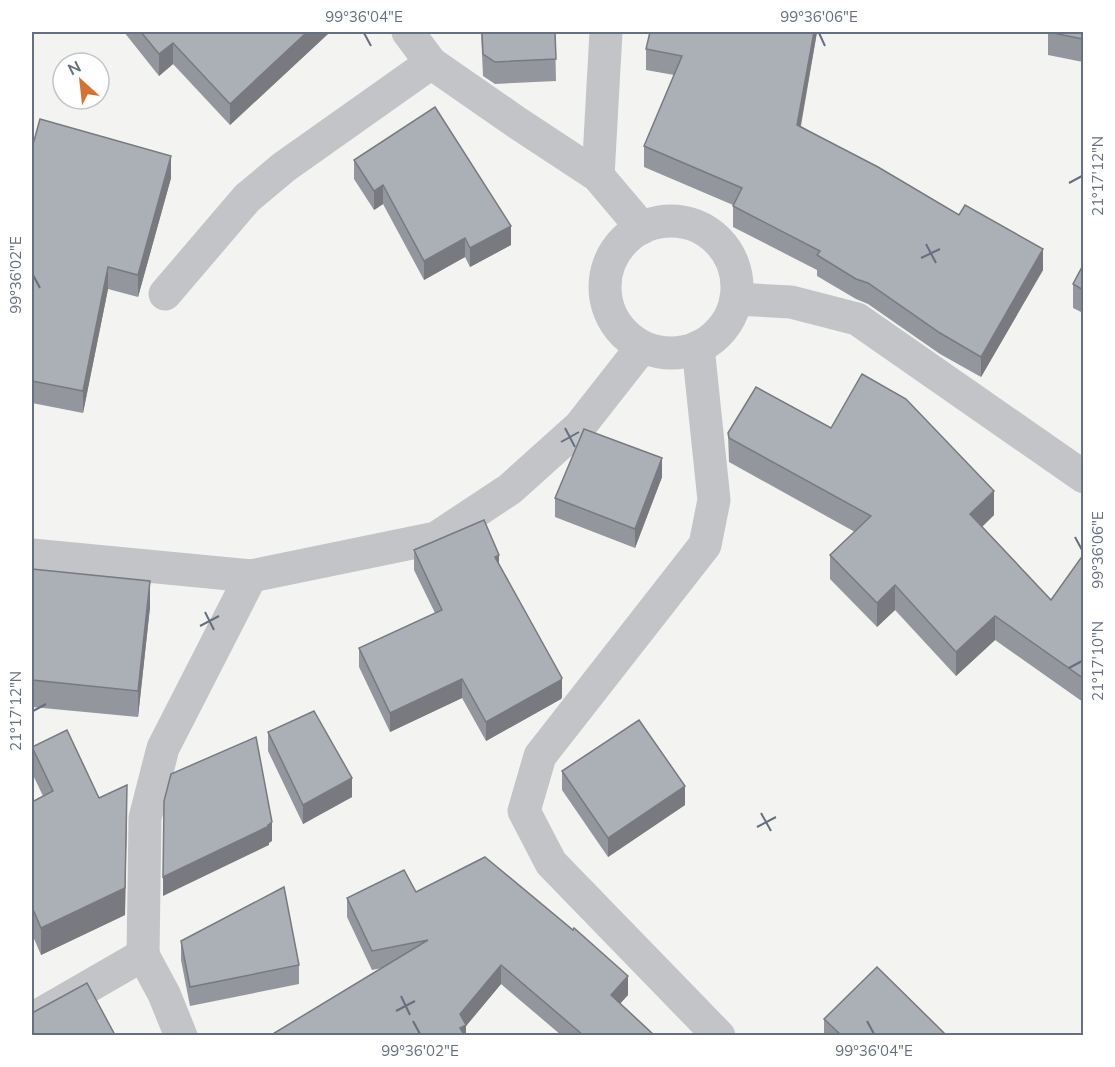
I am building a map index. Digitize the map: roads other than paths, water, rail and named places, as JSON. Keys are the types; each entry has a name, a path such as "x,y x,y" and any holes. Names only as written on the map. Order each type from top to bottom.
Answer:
{"street":[{"path":"408,32 432,63 598,176 642,228"},
{"path":"598,176 606,32"},
{"path":"165,294 247,198 284,167 432,63"},
{"path":"668,221 690,224 711,233 727,251 733,263 738,286 728,321 718,334 698,347 682,353 659,352 642,347 624,334 612,318 605,288 611,258 623,241 642,228 668,221"},
{"path":"736,299 791,302 857,319 1083,477"},
{"path":"32,555 251,576 436,538 510,489 580,426 642,347"},
{"path":"698,347 714,500 705,545 540,756 524,811 551,863 719,1035"},
{"path":"181,1035 164,994 143,956 145,818 163,748 251,576"},
{"path":"32,1019 143,956"}]}
